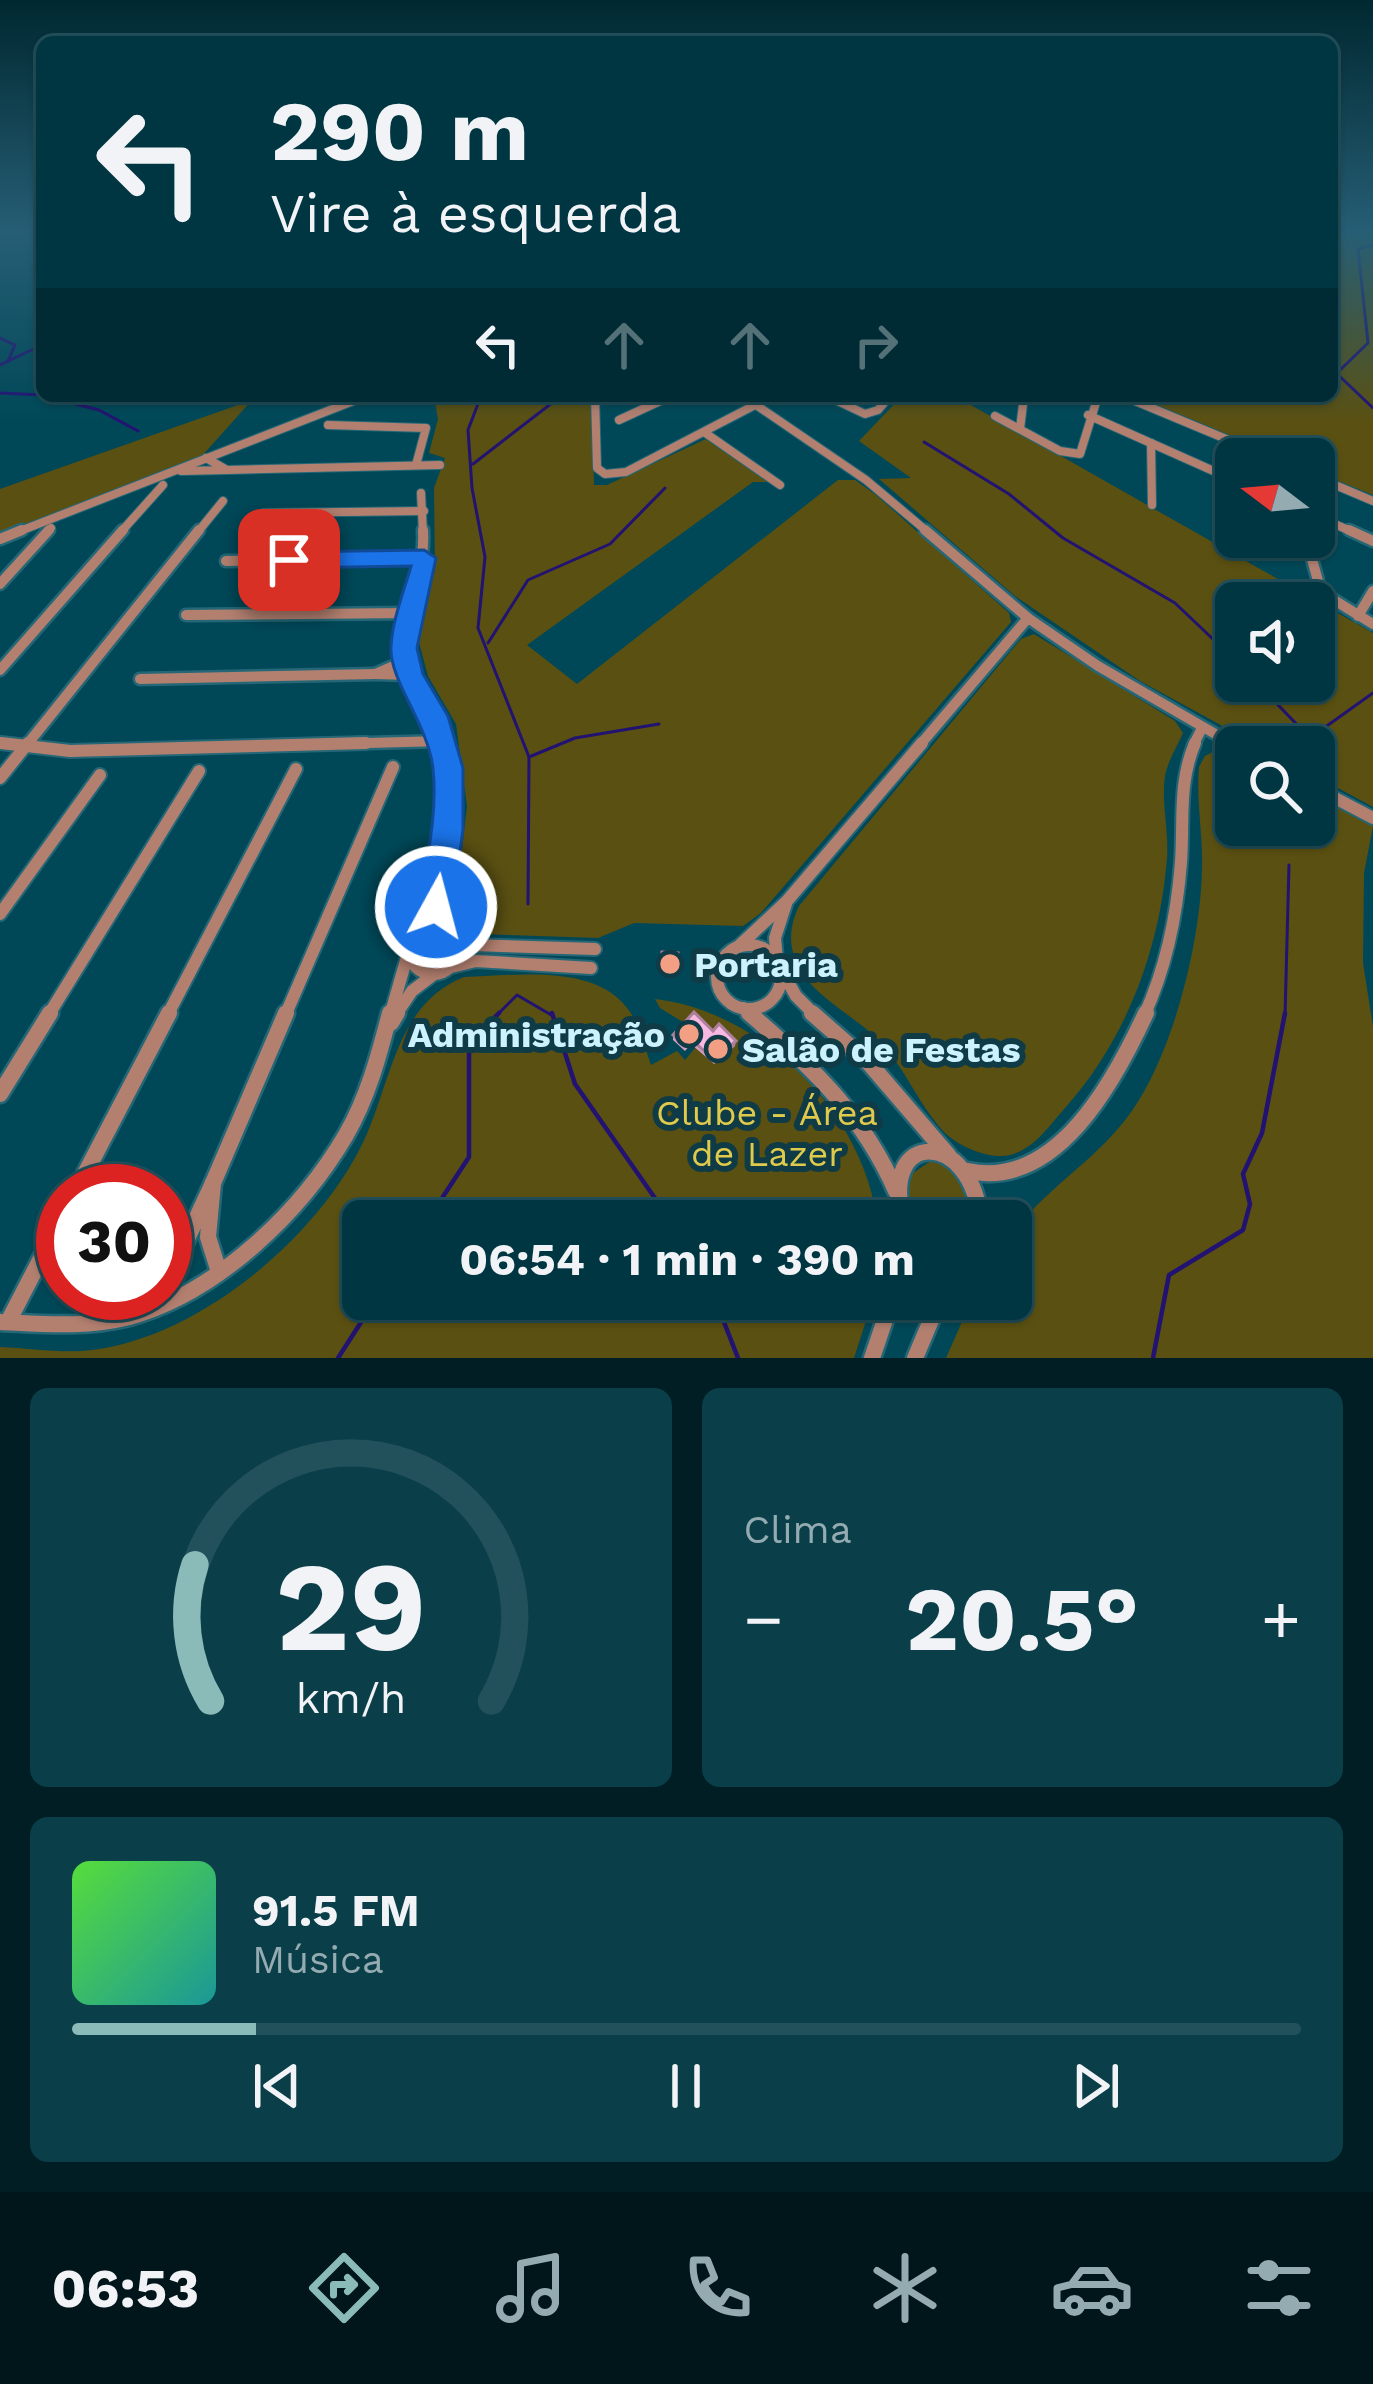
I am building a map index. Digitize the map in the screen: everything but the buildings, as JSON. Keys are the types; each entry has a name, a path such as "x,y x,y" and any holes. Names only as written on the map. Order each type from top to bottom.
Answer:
{"street":[{"path":"292,425 322,419 355,402"},
{"path":"596,402 598,471 610,475 626,472 755,405"},
{"path":"597,425 658,402"},
{"path":"751,402 866,480 1028,618 1215,735"},
{"path":"836,402 853,412 869,414 883,402"},
{"path":"1020,429 1023,402"},
{"path":"995,416 1073,454 1084,452 1088,415 1095,402"},
{"path":"1137,402 1224,438"},
{"path":"1088,415 1215,471"},
{"path":"0,539 292,425 322,419 426,428 416,465"},
{"path":"704,431 780,485"},
{"path":"1150,443 1152,505"},
{"path":"202,460 197,467 209,470"},
{"path":"202,460 226,470"},
{"path":"172,472 440,464"},
{"path":"0,670 163,485"},
{"path":"1335,485 1373,501"},
{"path":"378,1054 405,1000 458,952 453,932 436,907 449,810 443,741 405,661 410,613 424,558 421,493"},
{"path":"0,778 223,501"},
{"path":"263,513 424,511"},
{"path":"1335,524 1373,541"},
{"path":"0,584 51,528"},
{"path":"226,561 424,558"},
{"path":"1312,558 1321,592 1373,624"},
{"path":"1358,616 1373,591"},
{"path":"186,615 410,613"},
{"path":"897,1200 882,1154 851,1106 725,996 718,976 724,956 787,901 1028,618"},
{"path":"375,674 405,661"},
{"path":"140,679 410,675"},
{"path":"968,1171 994,1175 1030,1166 1088,1114 1114,1078 1154,997 1166,958 1181,864 1179,780 1202,728"},
{"path":"0,743 70,751 443,741"},
{"path":"192,1228 393,766"},
{"path":"90,1164 296,769"},
{"path":"0,1094 199,771"},
{"path":"0,914 100,775"},
{"path":"1335,798 1373,818"},
{"path":"192,1282 219,1271 263,1238 323,1170 364,1099 441,862"},
{"path":"743,1008 759,1008 780,987 776,938 787,901"},
{"path":"591,968 476,961 440,971 417,971 410,962 410,946 428,928 453,932 478,946 595,949"},
{"path":"739,946 757,946 778,965 796,996 865,1058 913,1124 968,1171 980,1200"},
{"path":"896,1196 899,1172 909,1158 932,1150 948,1155"},
{"path":"213,1183 208,1237 219,1271"},
{"path":"36,1265 4,1322 94,1324 103,1320"},
{"path":"872,1358 885,1320"},
{"path":"915,1358 931,1320"}],"green space":[{"path":"1338,295 1373,295 1373,495 1335,480 1335,438 1236,438 1150,402 1338,402"},
{"path":"250,402 201,457 0,535 0,489"},
{"path":"435,402 592,402 594,485 607,485 706,439 768,482 753,482 527,645 577,684 838,480 855,480 876,495 1009,613 1011,622 761,913 743,926 634,923 598,938 482,934 469,926 456,903 467,806 456,724 428,676 417,635 435,570 434,488 445,458 429,453 438,419"},
{"path":"896,402 966,402 1215,543 1215,558 1241,558 1283,582 1215,582 1215,702 1335,702 1335,611 1373,633 1373,807 1335,786 1335,726 1222,726 1140,681 1015,596 879,479 911,478 859,441"},
{"path":"1034,634 1175,721 1183,733 1165,776 1163,892 1136,992 1106,1053 1040,1136 1019,1152 993,1155 965,1147 943,1131 884,1046 809,982 795,959 791,932 799,906 1021,639"},
{"path":"1215,751 1215,846 1335,846 1335,807 1373,826 1364,873 1363,963 1373,1027 1373,1358 946,1358 963,1320 1032,1320 1032,1211 1126,1119 1157,1065 1181,999 1196,930 1202,868 1199,767"},
{"name":"Clube - Área de Lazer","path":"530,974 598,985 630,1012 651,1065 677,1051 685,1060 711,1029 695,1013 683,1022 660,1008 655,999 695,1008 733,1024 769,1046 829,1107 852,1143 872,1200 342,1200 342,1320 866,1320 854,1358 0,1358 0,1347 81,1351 133,1341 192,1320 192,1315 253,1275 320,1209 346,1173 366,1136 400,1044 424,1005 464,977"},
{"path":"931,1161 941,1164 957,1175 969,1200 907,1200 910,1175"}],"waterway":[{"path":"1339,371 1368,343 1363,295"},
{"path":"0,338 15,345 8,361"},
{"path":"0,365 36,348"},
{"path":"1338,375 1373,408"},
{"path":"0,393 36,395"},
{"path":"68,402 99,410 138,431"},
{"path":"479,402 468,430 472,488 485,557 478,628 529,757"},
{"path":"473,464 553,402"},
{"path":"924,442 1009,494 1063,538 1175,603 1215,641"},
{"path":"488,643 528,580 610,544 665,488"},
{"path":"1275,702 1310,738 1373,693"},
{"path":"529,757 575,738 659,724"},
{"path":"528,904 529,757"},
{"path":"1285,1016 1289,865"},
{"path":"499,1013 517,995 553,1016"},
{"path":"441,1200 469,1157 469,1044 499,1013"},
{"path":"496,1016 499,1013"},
{"path":"1153,1358 1169,1275 1243,1230 1250,1204 1243,1174 1262,1133 1285,1013"},
{"path":"553,1016 575,1084 656,1200"},
{"path":"338,1358 362,1320"},
{"path":"723,1320 738,1358"}],"place":[{"name":"Portaria","path":"670,964"},
{"name":"Administração","path":"689,1034"},
{"name":"Salão de Festas","path":"718,1049"}],"route":[{"path":"289,560 424,558 404,648 410,675 434,716 448,768 448,829 436,907"}]}
